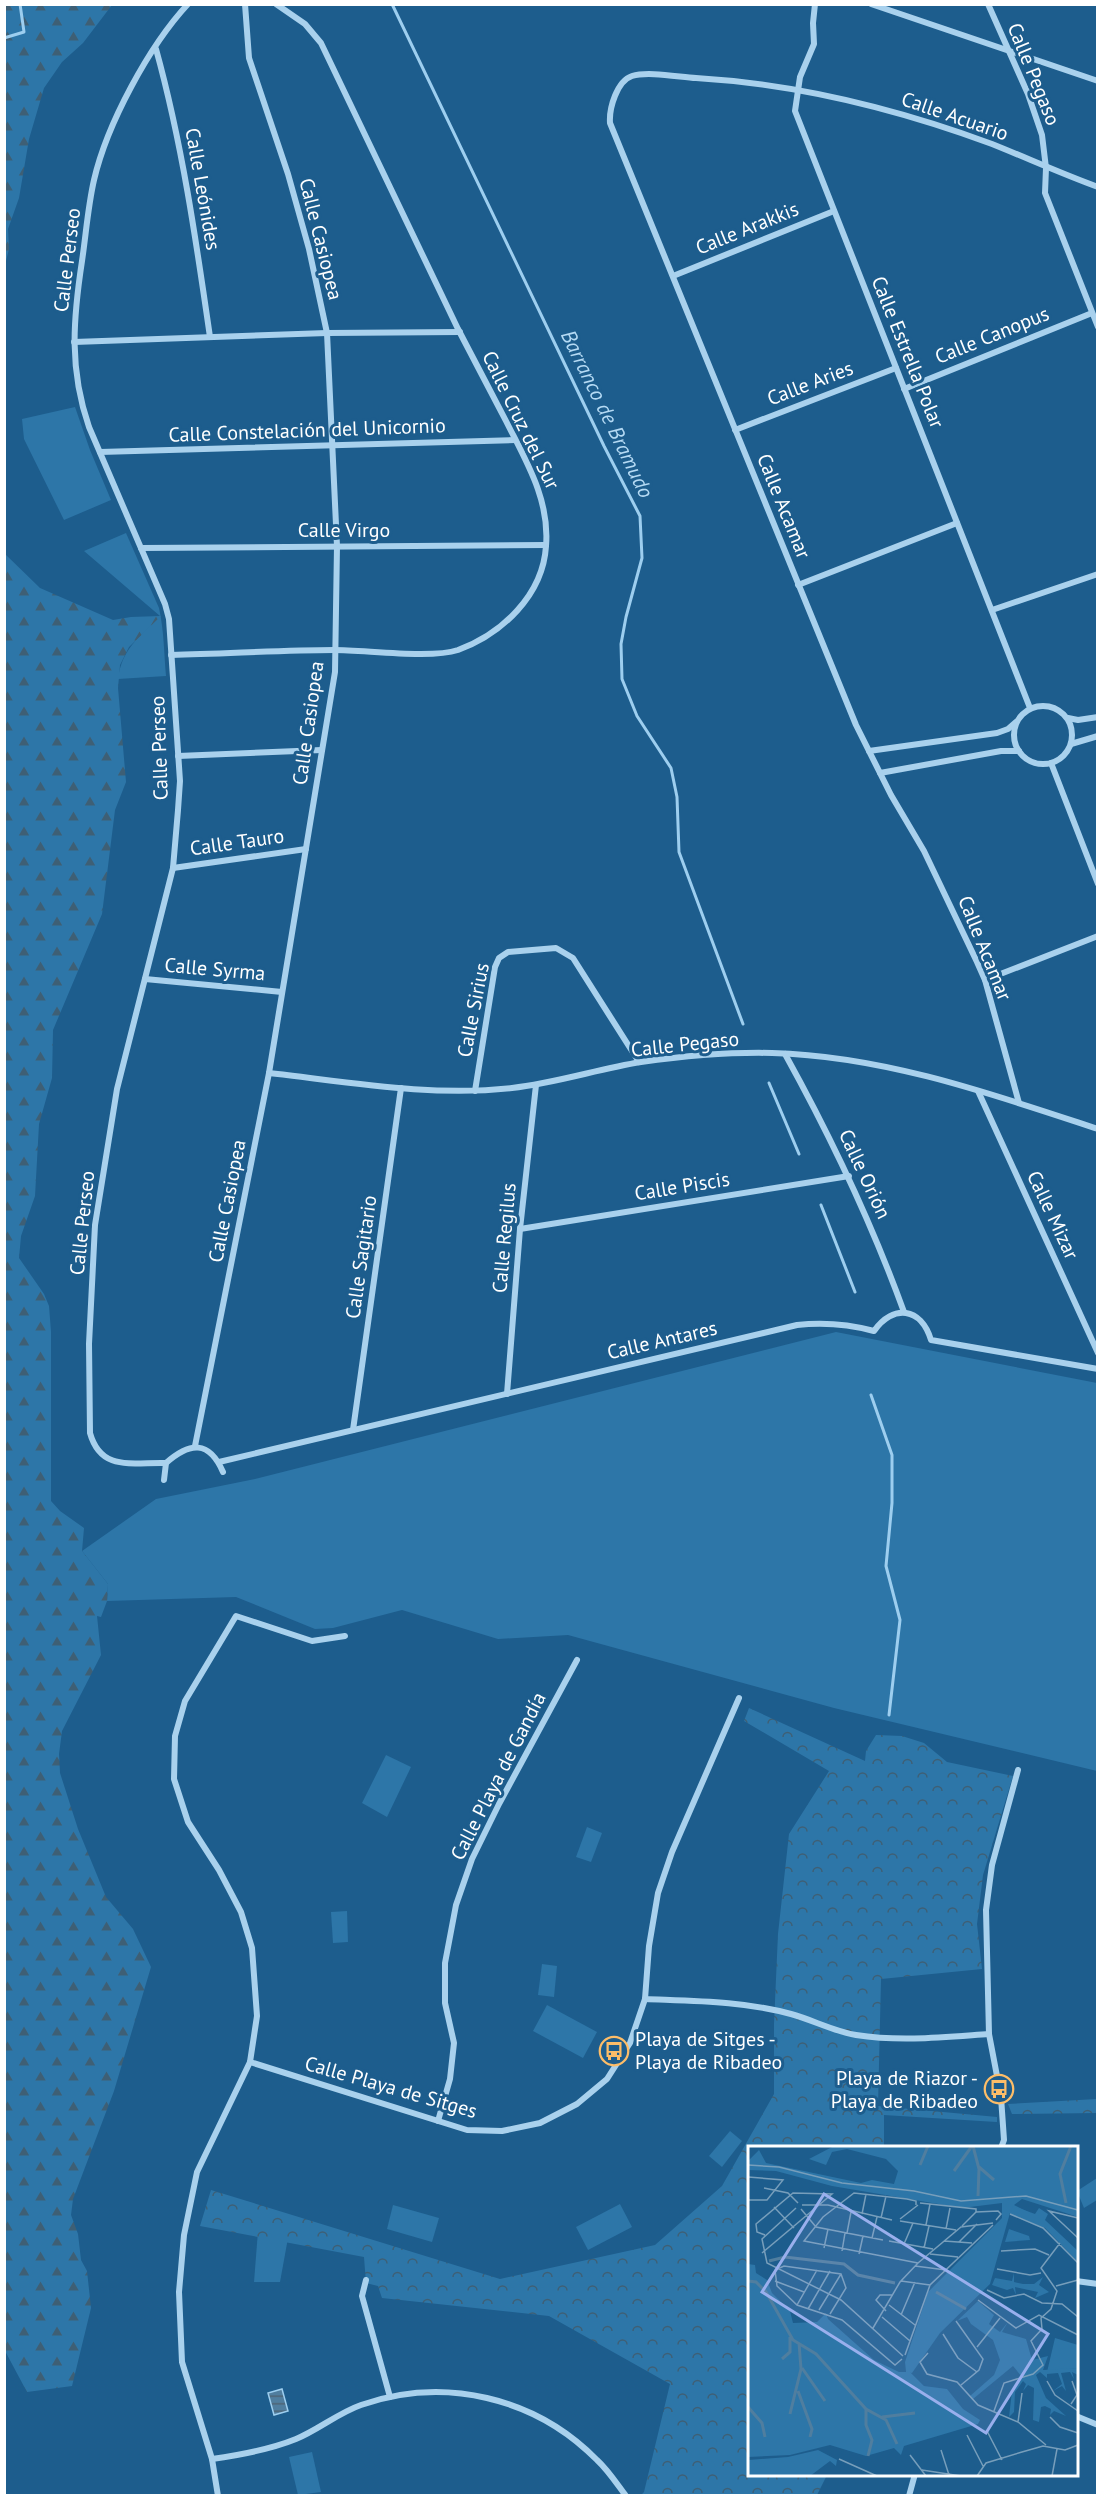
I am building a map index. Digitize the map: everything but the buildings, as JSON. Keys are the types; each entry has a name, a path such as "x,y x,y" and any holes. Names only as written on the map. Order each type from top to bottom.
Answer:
{"street":[{"name":"Calle Perseo","path":"166,1463 112,1461 101,1456 94,1446 90,1433 89,1344 95,1225 117,1089 173,868 180,781 165,604 100,452 80,395 73,359 78,291 94,179 104,149 129,92 156,49 189,4"},
{"name":"Calle Casiopea","path":"195,1446 269,1073 335,672 337,546 327,333 309,249 288,174 249,58 245,4"},
{"name":"Calle Cruz del Sur","path":"171,656 335,650 429,653 456,651 481,639 510,619 530,596 543,566 546,545 543,506 533,473 460,332 321,43 305,24 276,4"},
{"name":"Calle Estrella Polar","path":"815,4 814,44 800,77 795,111 1030,708"},
{"path":"871,4 1098,81"},
{"name":"Calle Pegaso","path":"988,4 1028,94 1042,135 1046,168 1045,194 1098,327"},
{"name":"Calle Leónides","path":"156,49 168,94 194,223 210,338"},
{"name":"Calle Acamar","path":"799,89 719,79 632,76 622,82 609,111 610,123 798,585 869,751 924,851 985,980 1019,1103"},
{"name":"Calle Acuario","path":"799,89 909,116 994,145 1046,168 1098,187"},
{"name":"Calle Arakkis","path":"673,276 834,212"},
{"name":"Calle Canopus","path":"904,389 1092,313"},
{"path":"74,342 327,333 460,332"},
{"name":"Calle Aries","path":"735,430 896,368"},
{"name":"Calle Constelación del Unicornio","path":"100,452 515,440"},
{"path":"798,585 957,523"},
{"name":"Calle Virgo","path":"141,548 546,545"},
{"path":"992,610 1098,574"},
{"path":"869,751 997,733 1008,729 1030,708 1048,706 1060,710 1068,718 1073,734 1071,744 1062,758 1051,764 1038,764 1026,759 1018,751 1014,740 1017,722"},
{"path":"1068,718 1078,720 1098,717"},
{"path":"1071,744 1098,736"},
{"path":"178,756 322,750"},
{"path":"880,773 1001,751 1018,751"},
{"path":"1051,764 1098,884"},
{"name":"Calle Tauro","path":"173,868 306,849"},
{"path":"985,980 1098,936"},
{"name":"Calle Sirius","path":"475,1091 495,967 499,958 508,952 556,948 573,958 639,1062"},
{"name":"Calle Syrma","path":"145,979 282,992"},
{"name":"Calle Pegaso","path":"269,1073 450,1092 536,1085 639,1062 709,1054 785,1054 843,1058 906,1071 1019,1103 1098,1129"},
{"name":"Calle Orión","path":"785,1054 822,1120 849,1176 904,1312"},
{"name":"Calle Regilus","path":"507,1394 520,1229 536,1085"},
{"name":"Calle Sagitario","path":"353,1430 401,1088"},
{"name":"Calle Mizar","path":"978,1092 1098,1353"},
{"name":"Calle Piscis","path":"520,1229 849,1176"},
{"path":"904,1312 918,1318 927,1327 931,1340 1098,1369"},
{"name":"Calle Antares","path":"219,1462 797,1325 849,1324 874,1331 882,1320 891,1314 904,1312"},
{"path":"164,1480 166,1463 183,1449 195,1446 212,1454 219,1462 223,1472"},
{"path":"218,2496 212,2459 182,2361 179,2292 184,2235 197,2172 250,2062 257,2016 252,1948 241,1911 219,1870 188,1822 174,1779 175,1736 185,1701 236,1616 312,1641 345,1636"},
{"name":"Calle Playa de Gandía","path":"438,2121 450,2079 454,2043 445,2003 445,1963 456,1905 472,1859 499,1804 577,1660"},
{"name":"Calle Playa de Sitges","path":"250,2062 467,2130 502,2131 540,2123 577,2104 607,2079 630,2043 645,1999 658,1893 672,1852 739,1698"},
{"path":"1002,2146 1004,2140 1001,2097 989,2034 986,1910 992,1865 1018,1770"},
{"path":"645,1999 753,2006 792,2014 826,2028 857,2035 922,2039 989,2034"},
{"path":"366,2280 362,2296 390,2397"},
{"path":"1078,2282 1098,2284"},
{"path":"212,2459 251,2453 296,2439 358,2406 405,2393 440,2391 486,2396 538,2414 598,2460 626,2496"},
{"path":"1078,2416 1098,2425"},
{"path":"909,2496 915,2476"}],"green space":[{"path":"5,4 112,5 83,43 62,62 44,88 29,139 19,198 8,229 9,249 5,265"},
{"path":"75,407 111,500 64,520 24,439 22,419"},
{"path":"126,533 159,608 163,633 166,676 118,679 123,659 128,651 160,616 84,551"},
{"path":"4,553 40,588 113,620 161,616 129,647 120,665 118,688 126,782 115,810 102,914 53,1030 52,1078 39,1124 35,1196 21,1236 19,1258 44,1294 49,1306 51,1501 60,1511 84,1528 82,1551 108,1584 107,1601 101,1617 97,1616 101,1655 62,1731 59,1754 60,1773 78,1829 106,1897 133,1929 151,1967 114,2091 73,2199 71,2215 78,2234 81,2260 87,2271 91,2308 72,2386 27,2392 4,2349"},
{"path":"836,1332 1097,1383 1097,1771 834,1708 568,1635 498,1639 402,1610 333,1628 315,1629 236,1597 107,1601 108,1584 82,1551 156,1499 255,1479"},
{"path":"749,1708 865,1761 866,1751 876,1735 902,1736 924,1743 947,1762 1013,1776 983,1875 977,1924 982,1969 881,1979 878,2106 997,2117 997,2122 884,2115 884,2146 748,2146 748,2476 826,2476 817,2495 641,2495 644,2492 670,2384 549,2316 382,2298 378,2286 366,2283 364,2257 200,2226 211,2190 500,2279 655,2245 722,2186 774,2094 778,1934 789,1834 829,1771 744,1721"},
{"path":"386,1755 411,1767 387,1817 362,1803"},
{"path":"587,1827 602,1833 591,1862 576,1857"},
{"path":"347,1911 348,1942 333,1943 331,1912"},
{"path":"542,1964 557,1966 554,1997 538,1995"},
{"path":"547,2005 597,2032 583,2058 533,2031"},
{"path":"1097,2099 1097,2113 1012,2114 1008,2104"},
{"path":"730,2131 742,2141 722,2167 709,2156"},
{"path":"1097,2178 1097,2200 1084,2208 1078,2190"},
{"path":"620,2204 632,2227 588,2250 576,2227"},
{"path":"393,2205 439,2218 432,2242 387,2229"},
{"path":"258,2231 288,2238 280,2282 254,2282"},
{"path":"312,2452 321,2492 298,2495 289,2457"}],"shaded area":[{"path":"282,2389 288,2411 274,2415 268,2393"}],"waterway":[{"path":"4,38 24,32 20,4"},
{"name":"Barranco de Bramudo","path":"392,4 604,446 640,516 642,558 621,644 622,679 637,716 671,768 677,797 679,852 743,1024"},
{"name":"Barranco de Bramudo","path":"769,1083 799,1154"},
{"name":"Barranco de Bramudo","path":"821,1205 855,1292"},
{"name":"Barranco de Bramudo","path":"871,1395 892,1455 892,1503 886,1566 900,1620 889,1715"}],"place":[{"name":"Playa de Sitges - Playa de Ribadeo","path":"614,2051"},
{"name":"Playa de Riazor - Playa de Ribadeo","path":"999,2089"}]}
